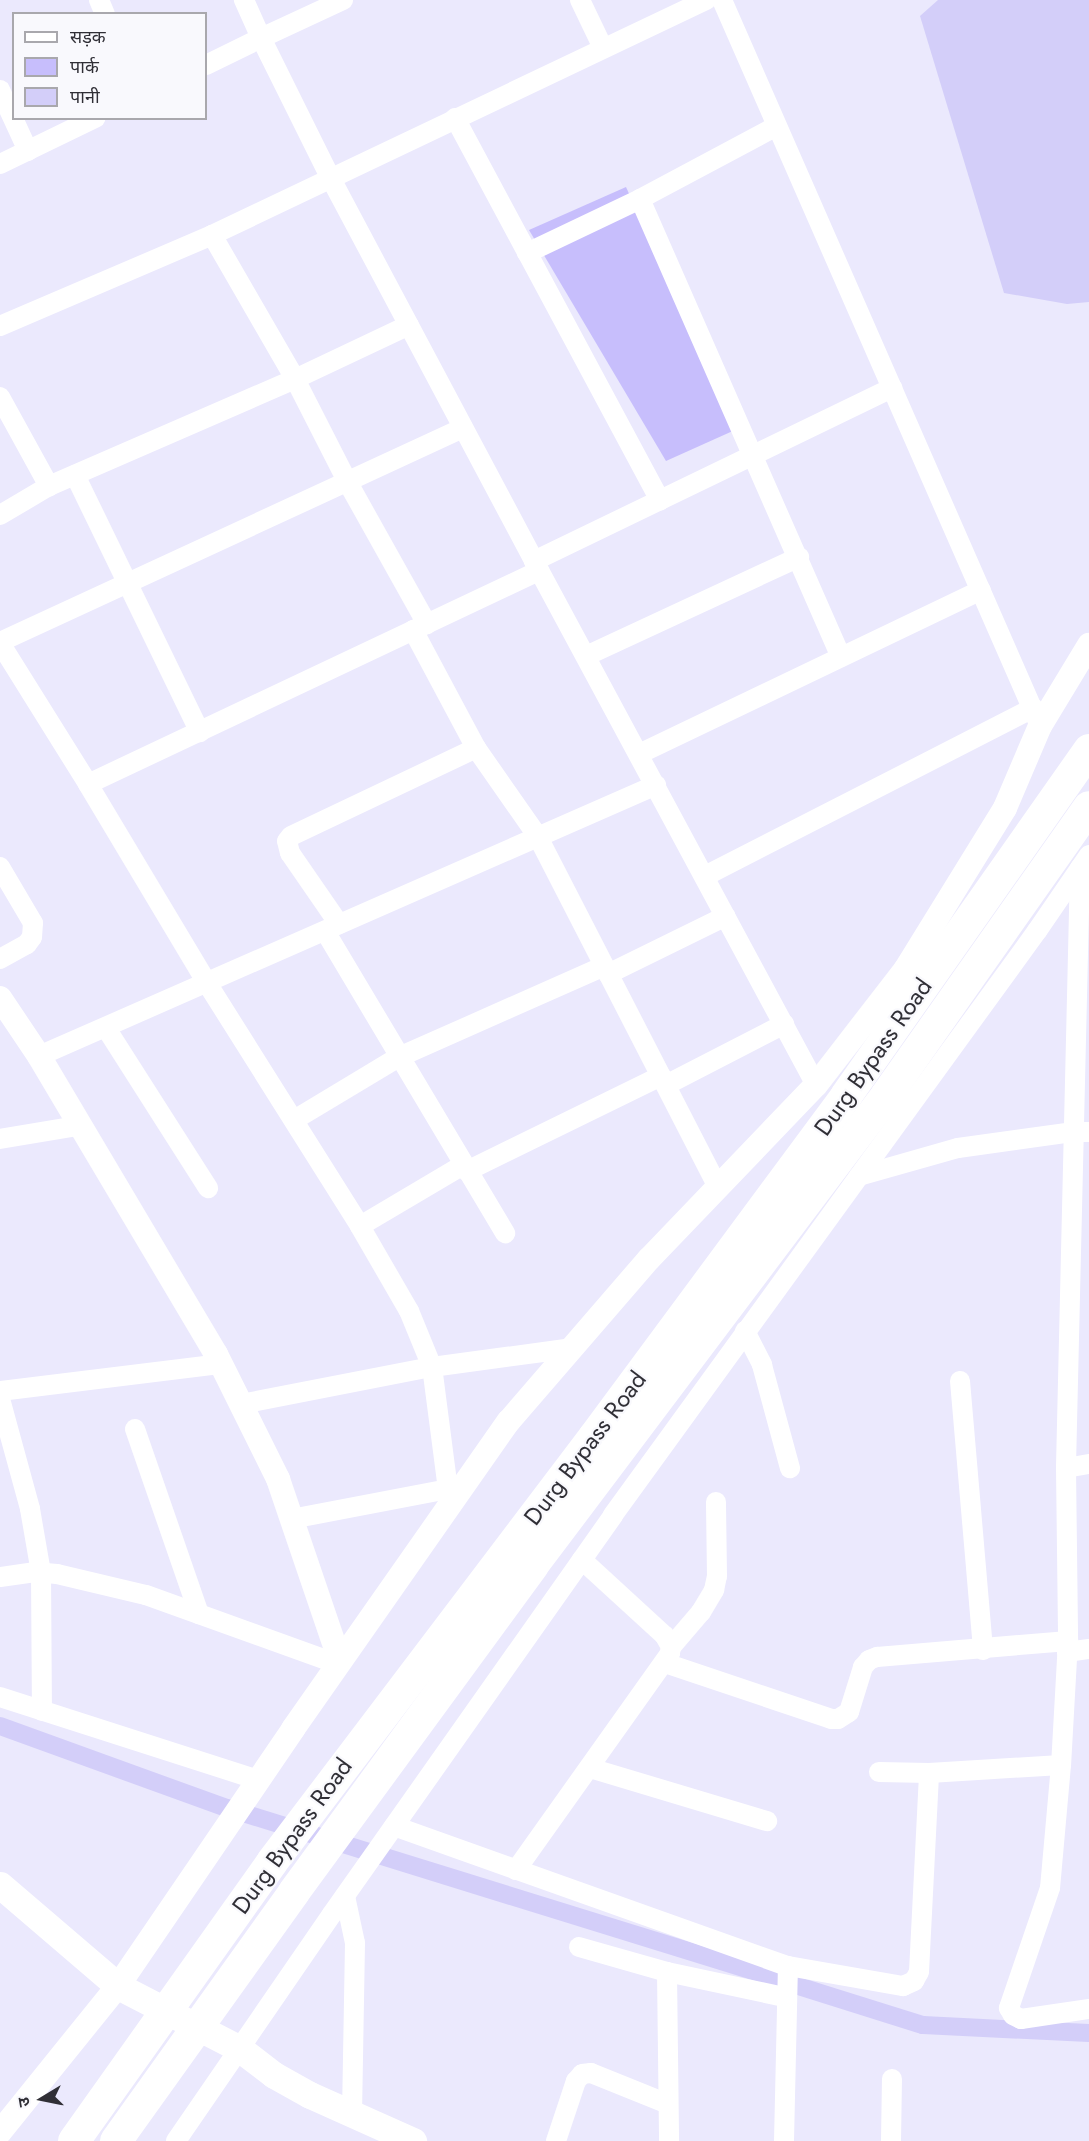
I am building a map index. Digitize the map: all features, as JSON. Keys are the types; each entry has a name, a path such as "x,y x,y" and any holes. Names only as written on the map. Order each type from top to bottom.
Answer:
{"highway":[{"name":"Durg Bypass Road","path":"74,2141 272,1862 594,1437 839,1106 1089,750"},
{"name":"Durg Bypass Road","path":"116,2141 308,1872 533,1565 886,1096 1089,807"}],"main road":[{"path":"0,1885 118,1986 240,2049 274,2075 412,2141"}],"street":[{"path":"244,0 330,177 536,566 816,1085"},
{"path":"207,65 343,0"},
{"path":"580,0 603,48"},
{"path":"0,326 212,235 706,0"},
{"path":"722,0 1037,717"},
{"path":"0,90 12,116"},
{"path":"455,118 660,501"},
{"path":"14,120 28,151"},
{"path":"0,164 91,120"},
{"path":"527,253 640,199 777,126"},
{"path":"640,199 842,657"},
{"path":"212,235 295,379 420,627 476,748 538,837 718,1187"},
{"path":"0,515 49,486 295,379 408,324"},
{"path":"88,784 420,627 660,501 892,388"},
{"path":"0,397 49,486"},
{"path":"449,1497 432,1367 409,1311 360,1226 207,983 0,642 463,428"},
{"path":"75,475 200,732"},
{"path":"586,656 799,557"},
{"path":"639,754 981,590"},
{"path":"0,2132 118,1986 339,1663 449,1497 509,1421 649,1259 816,1085 905,970 1005,808 1037,717 1089,645"},
{"path":"705,876 1037,717"},
{"path":"476,748 291,836 287,841 290,853 399,1057 504,1233"},
{"path":"39,1056 656,785"},
{"path":"1085,861 1082,1132 1066,1468 1068,1647 1061,1765 1050,1888 1009,2008 1013,2016 1021,2019 1089,2009"},
{"path":"176,2141 345,1896 582,1560 1085,861"},
{"path":"0,867 33,923 32,937 27,944 0,959"},
{"path":"294,1120 399,1057 606,970 726,916"},
{"path":"0,998 39,1056 78,1126 221,1364 278,1479 339,1663"},
{"path":"360,1226 465,1168 663,1081 784,1024"},
{"path":"106,1028 208,1188"},
{"path":"0,1139 78,1126"},
{"path":"859,1176 958,1148 1082,1132"},
{"path":"745,1331 762,1365 790,1468"},
{"path":"241,1404 432,1367 573,1348"},
{"path":"0,1391 221,1364"},
{"path":"960,1381 983,1650"},
{"path":"0,1399 30,1509 41,1573 42,1711"},
{"path":"135,1429 199,1614"},
{"path":"1066,1468 1089,1464"},
{"path":"291,1518 449,1497"},
{"path":"516,1870 668,1655 702,1612 714,1590 717,1576 716,1502"},
{"path":"582,1560 665,1636 668,1655"},
{"path":"0,1577 41,1573 146,1595 339,1663"},
{"path":"668,1655 838,1719 849,1712 859,1677 868,1660 877,1657 983,1650 1068,1647 1089,1649"},
{"path":"0,1697 259,1780"},
{"path":"879,1772 929,1773 1061,1765"},
{"path":"590,1768 767,1821"},
{"path":"394,1826 788,1966 903,1986 917,1978 929,1773"},
{"path":"345,1896 355,1943 352,2114"},
{"path":"579,1947 667,1972 785,1996"},
{"path":"784,2141 785,1996 788,1966"},
{"path":"667,1972 669,2141"},
{"path":"556,2141 576,2081 582,2074 591,2073 668,2104"},
{"path":"891,2141 892,2079"}],"green space":[{"path":"626,187 735,430 666,461 529,230"}],"water":[{"path":"938,0 1089,0 1089,302 1067,304 1004,293 920,16"}],"waterway":[{"path":"0,1726 227,1808 782,1980"},
{"path":"795,1985 923,2025 1089,2033"}]}
